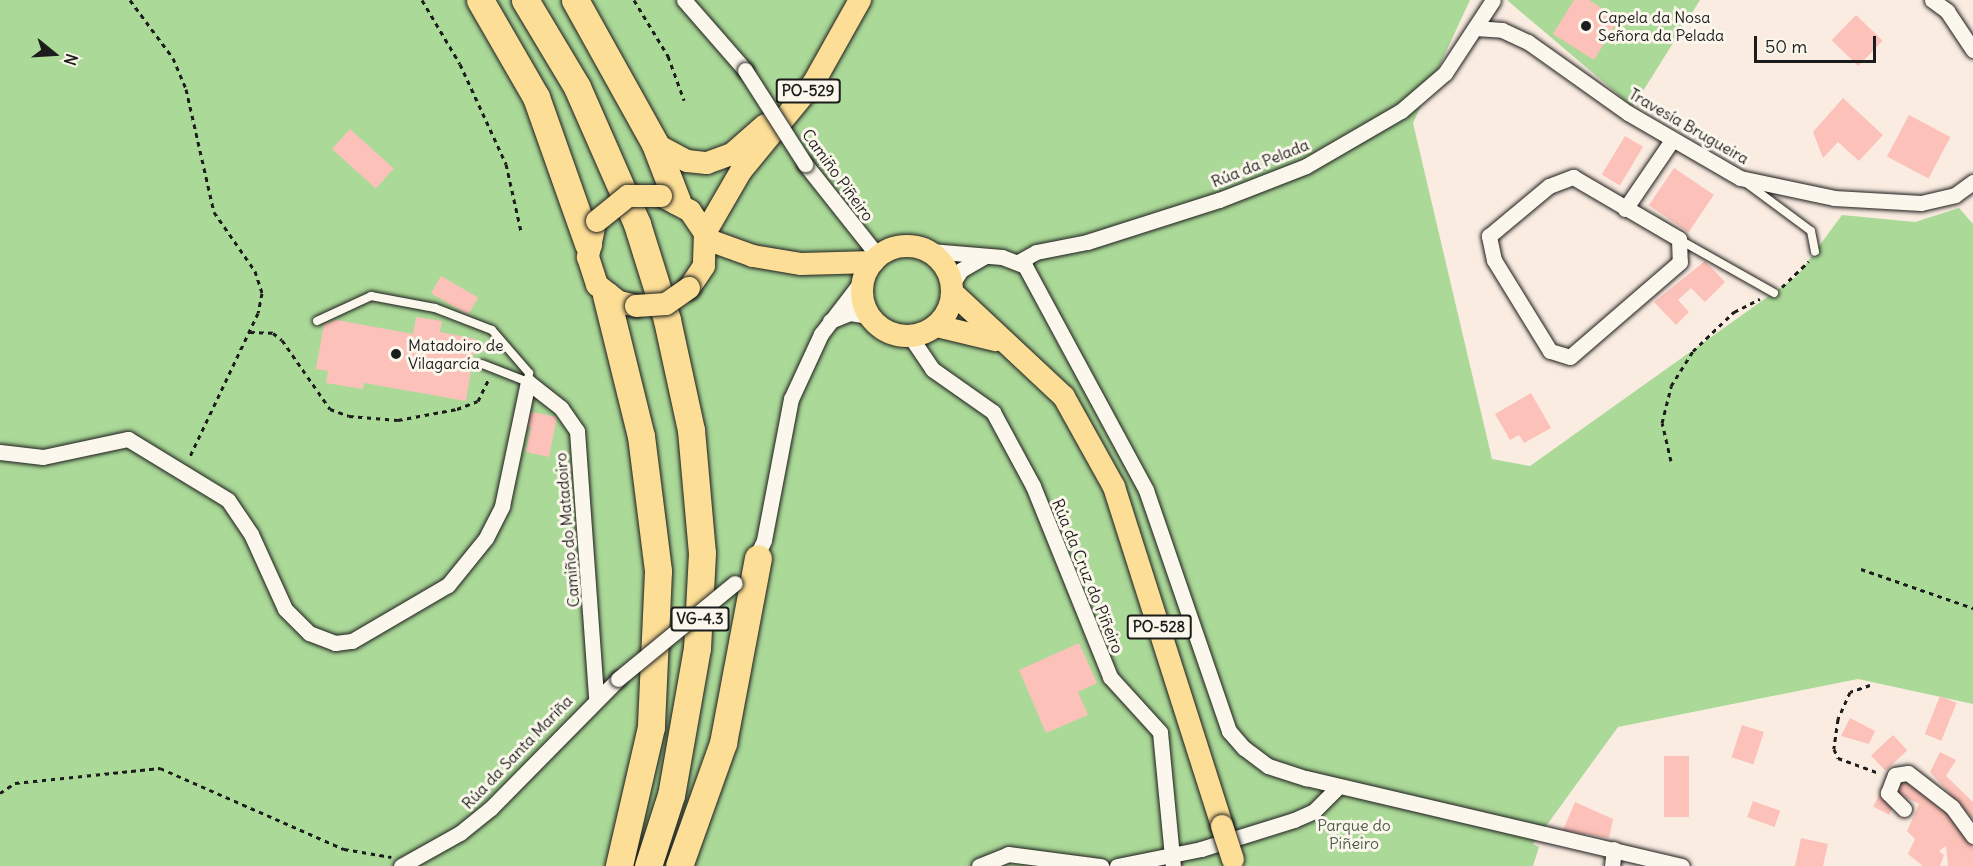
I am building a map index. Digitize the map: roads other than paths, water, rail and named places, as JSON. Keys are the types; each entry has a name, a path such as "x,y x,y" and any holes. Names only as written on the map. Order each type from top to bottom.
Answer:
{"highway":[{"path":"480,0 536,97 593,232"},
{"name":"VG-4.3","path":"525,0 577,87 637,224 667,320 691,430 702,553 698,648 671,795 648,866"},
{"path":"574,0 655,144 673,201"},
{"path":"606,295 641,436 658,571 651,727 619,866"},
{"path":"679,866 723,743 758,558"}],"main road":[{"path":"655,144 687,162 707,163 732,154 756,136 858,4"},
{"name":"PO-529","path":"706,236 741,171 814,82 858,4"},
{"name":"PO-529","path":"673,201 710,194 741,171"},
{"path":"753,256 720,264 666,304 636,306 606,295 591,272 593,232 628,196 673,201 706,236 753,256 801,264 867,283"},
{"path":"694,282 706,236"},
{"path":"903,246 930,251 947,268 952,289 937,326 910,336 883,329 867,283 903,246"},
{"path":"801,264 867,283"},
{"name":"PO-528","path":"952,289 1064,397 1114,487 1234,863"},
{"name":"PO-528","path":"937,326 977,333 1019,355"}],"street":[{"name":"Camiño Piñeiro","path":"684,0 745,70 805,164 867,283"},
{"name":"Rúa da Pelada","path":"1020,261 1036,252 1087,242 1219,200 1306,166 1401,111 1445,73 1493,0"},
{"path":"1932,0 1947,11 1973,50"},
{"name":"Travesía Brugueira","path":"1475,28 1502,30 1528,42 1672,140 1740,178 1788,190 1882,202 1921,203 1970,190"},
{"path":"1625,209 1672,140"},
{"path":"1573,177 1625,209 1678,239 1680,262 1570,357 1550,351 1494,260 1489,236 1549,186 1573,177"},
{"path":"930,251 1020,261 1146,490 1229,731 1268,766 1339,786 1682,866"},
{"path":"952,289 962,270 985,256"},
{"path":"830,321 850,313 867,283"},
{"path":"758,558 791,399 830,321 867,283"},
{"name":"Rúa da Cruz do Piñeiro","path":"910,336 932,369 993,412 1033,486 1110,677 1160,732 1172,862"},
{"path":"0,452 43,457 128,439 184,470 228,500 251,534 285,609 309,633 334,643 352,641 448,585 486,538 502,506 528,382"},
{"name":"Camiño do Matadoiro","path":"528,382 561,408 577,431 596,697"},
{"name":"Rúa da Santa Mariña","path":"406,863 460,833 491,808 596,697 735,584 758,558"},
{"path":"1904,809 1888,793 1895,775 1908,773 1952,807 1973,837"},
{"path":"1117,866 1172,862 1294,820 1314,811 1339,786"},
{"path":"1612,866 1614,849"},
{"path":"979,866 1008,854 1101,866"}],"lane":[{"path":"1740,178 1811,231 1815,252"},
{"path":"1678,239 1774,293"},
{"path":"317,321 371,296 426,306 492,330 530,373 528,382 482,364"}],"place":[{"name":"Capela da Nosa Señora da Pelada","path":"1586,26"},
{"name":"Matadoiro de Vilagarcía","path":"396,354"}],"park label":[{"name":"Parque do Piñeiro","path":"1354,834"}]}
